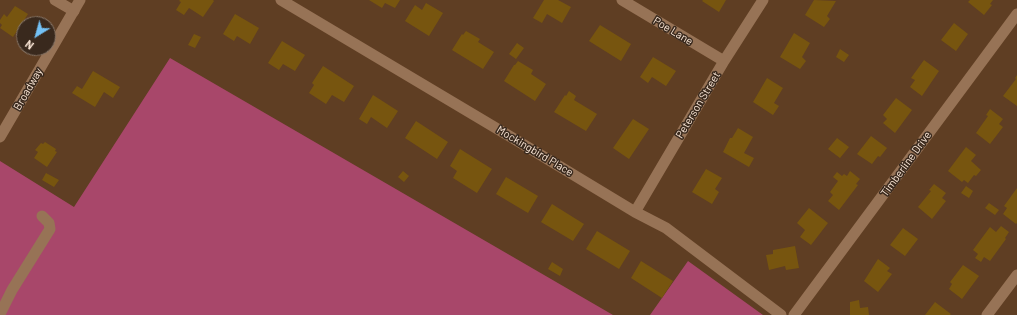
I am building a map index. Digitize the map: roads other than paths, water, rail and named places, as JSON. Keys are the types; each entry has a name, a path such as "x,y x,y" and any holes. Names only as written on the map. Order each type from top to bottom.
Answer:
{"street":[{"path":"55,0 74,11"},
{"name":"Broadway","path":"0,137 80,0"},
{"name":"Mockingbird Place","path":"281,0 635,212 666,228 781,315"},
{"name":"Poe Lane","path":"622,0 724,61"},
{"name":"Peterson Street","path":"635,212 724,61 764,0"},
{"name":"Timberline Drive","path":"794,315 1017,14"},
{"path":"0,314 12,290 50,229 49,223 42,216"},
{"path":"987,315 1017,275"}]}
